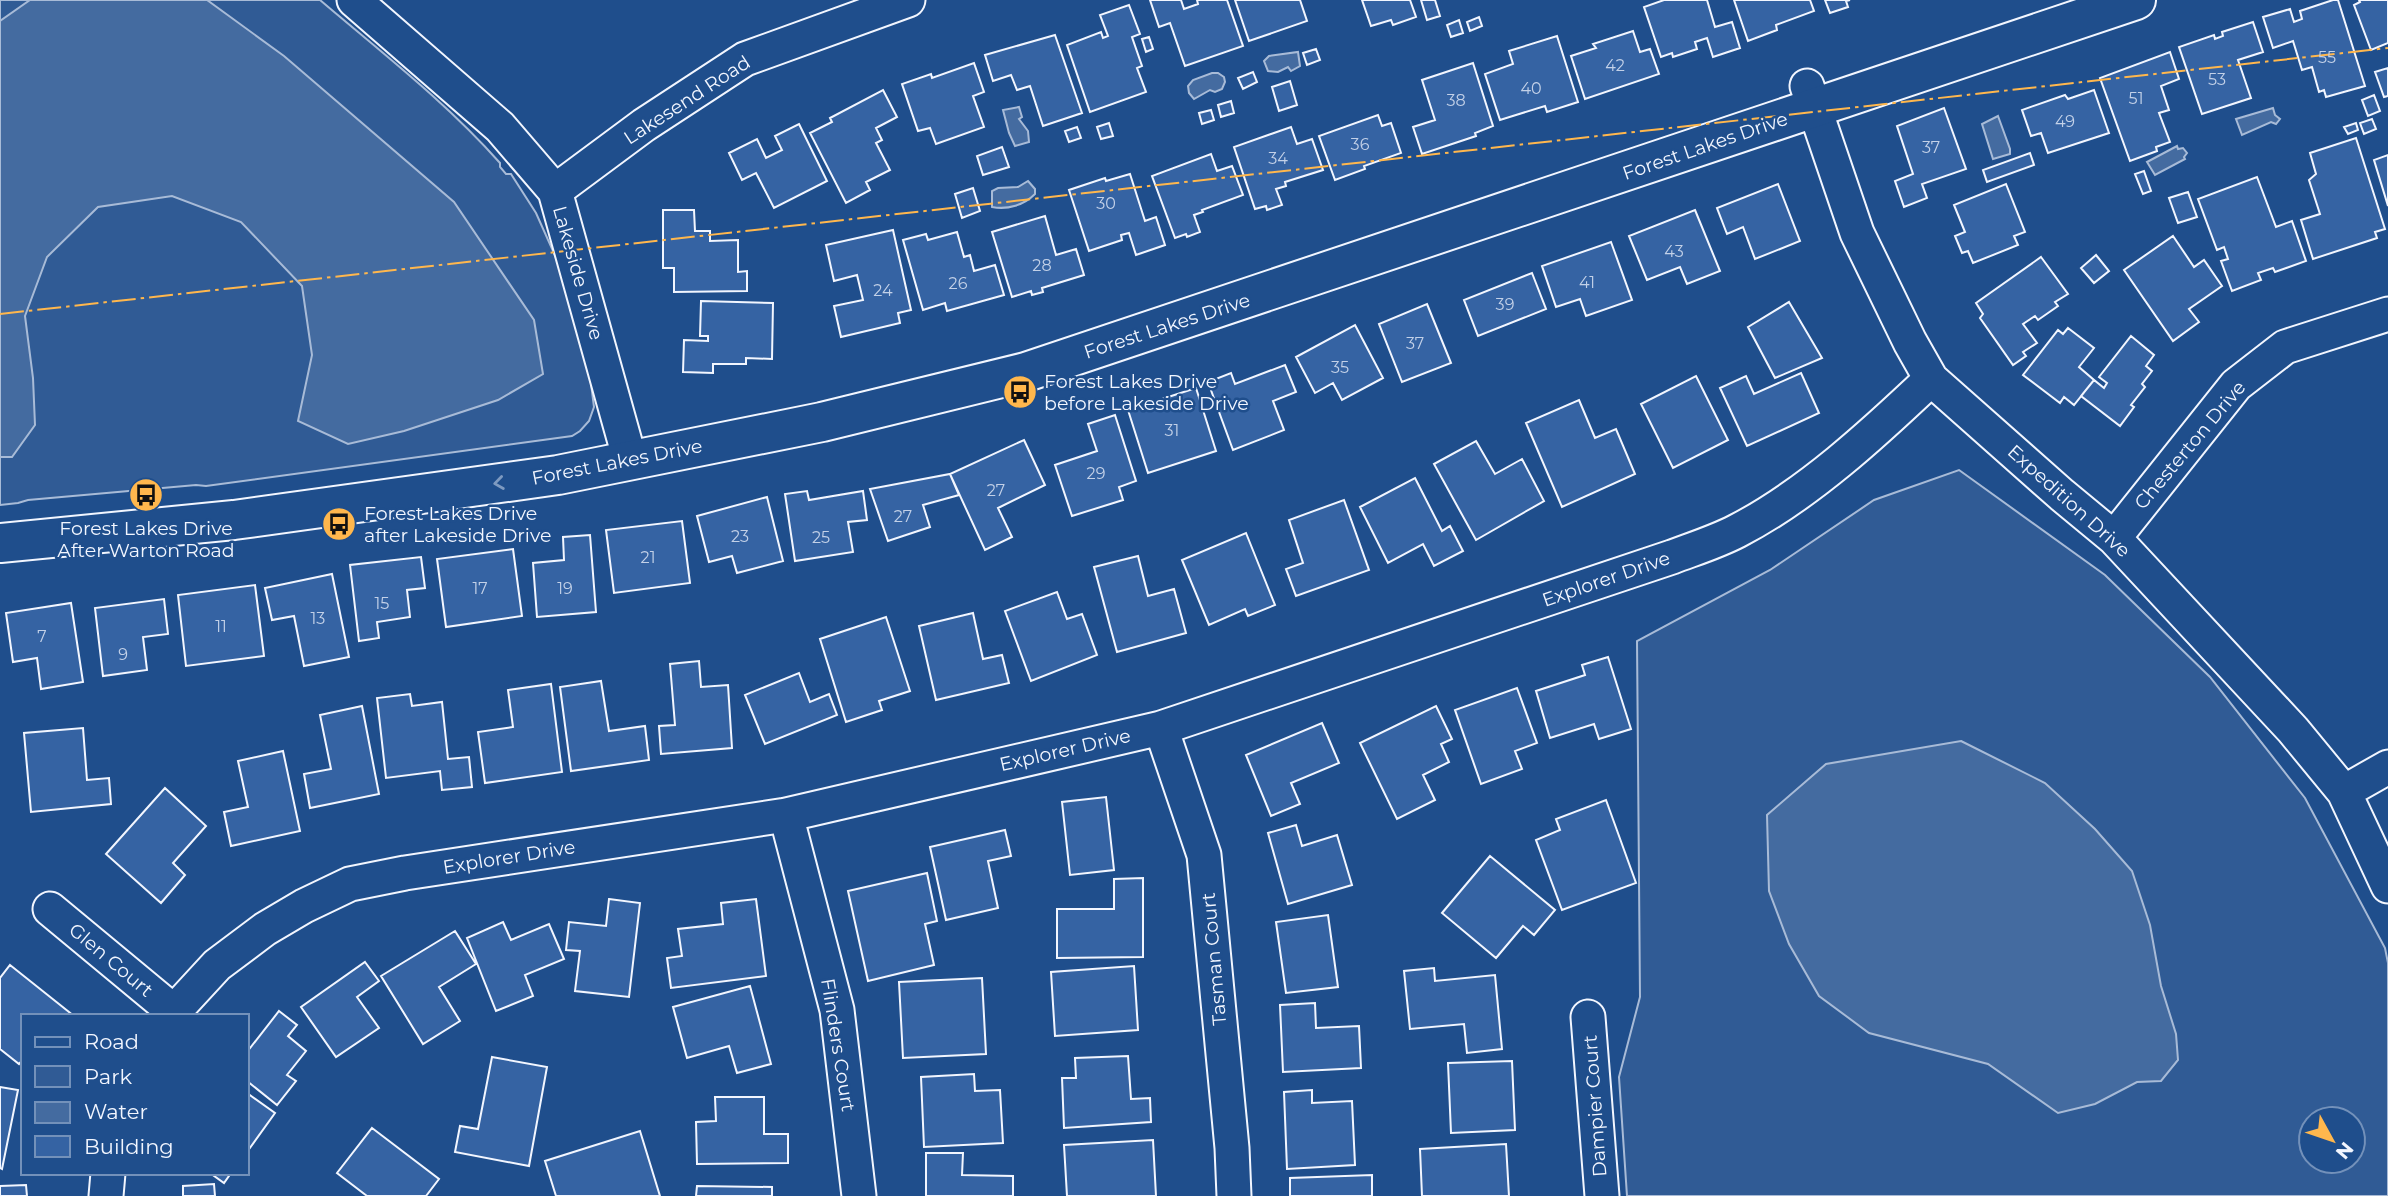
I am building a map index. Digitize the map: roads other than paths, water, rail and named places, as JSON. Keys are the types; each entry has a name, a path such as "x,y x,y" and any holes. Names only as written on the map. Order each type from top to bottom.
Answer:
{"main road":[{"name":"Forest Lakes Drive","path":"1811,97 2063,0"},
{"name":"Forest Lakes Drive","path":"0,543 234,520 558,475 628,449 1021,350 1811,97 2136,0"},
{"name":"Forest Lakes Drive","path":"0,519 229,498 628,449"}],"street":[{"name":"Lakeside Drive","path":"354,0 500,127 555,191 628,449"},
{"name":"Lakesend Road","path":"555,191 644,125 745,59 908,0"},
{"name":"Expedition Drive","path":"1811,97 1857,233 1931,379 2062,495 2115,538 2293,730 2343,792 2388,886"},
{"name":"Chesterton Drive","path":"2115,538 2236,385 2285,346 2388,314"},
{"name":"Explorer Drive","path":"171,1013 217,965 265,929 303,906 350,884 405,873 786,815 1161,728 1672,557 1736,532 1793,495 1871,435 1931,379"},
{"name":"Tasman Court","path":"1161,728 1204,855 1232,1148 1234,1196"},
{"path":"2343,792 2388,767"},
{"name":"Flinders Court","path":"786,815 837,1010 859,1196"},
{"name":"Glen Court","path":"50,909 171,1013"},
{"name":"Dampier Court","path":"1588,1017 1602,1196"},
{"path":"106,1196 108,1175"}],"water":[{"path":"30,0 207,0 284,56 454,202 534,320 543,374 498,400 404,431 348,444 298,421 312,355 302,286 241,222 172,196 98,207 47,257 25,316 33,378 35,425 12,457 0,457 0,21"},
{"path":"1298,52 1300,66 1291,71 1288,67 1278,72 1268,71 1264,61 1269,56"},
{"path":"1212,73 1224,77 1222,89 1215,92 1210,90 1194,99 1188,86 1193,80"},
{"path":"1019,107 1022,117 1019,119 1028,131 1029,142 1015,146 1003,110"},
{"path":"2273,108 2280,119 2276,124 2271,122 2242,135 2236,119"},
{"path":"1998,116 2010,154 1993,159 1982,124"},
{"path":"2177,146 2187,153 2185,159 2155,175 2147,162"},
{"path":"1028,181 1035,189 1031,198 1010,207 992,207 992,191 1018,187"},
{"path":"1961,741 2045,783 2095,829 2132,871 2150,925 2161,986 2176,1034 2178,1060 2161,1081 2137,1082 2095,1104 2058,1113 1988,1064 1869,1033 1819,996 1789,944 1769,891 1767,815 1826,764"}],"place":[{"name":"Forest Lakes Drive before Lakeside Drive","path":"1020,392"},
{"name":"Forest Lakes Drive After Warton Road","path":"146,495"},
{"name":"Forest Lakes Drive after Lakeside Drive","path":"339,524"}]}
